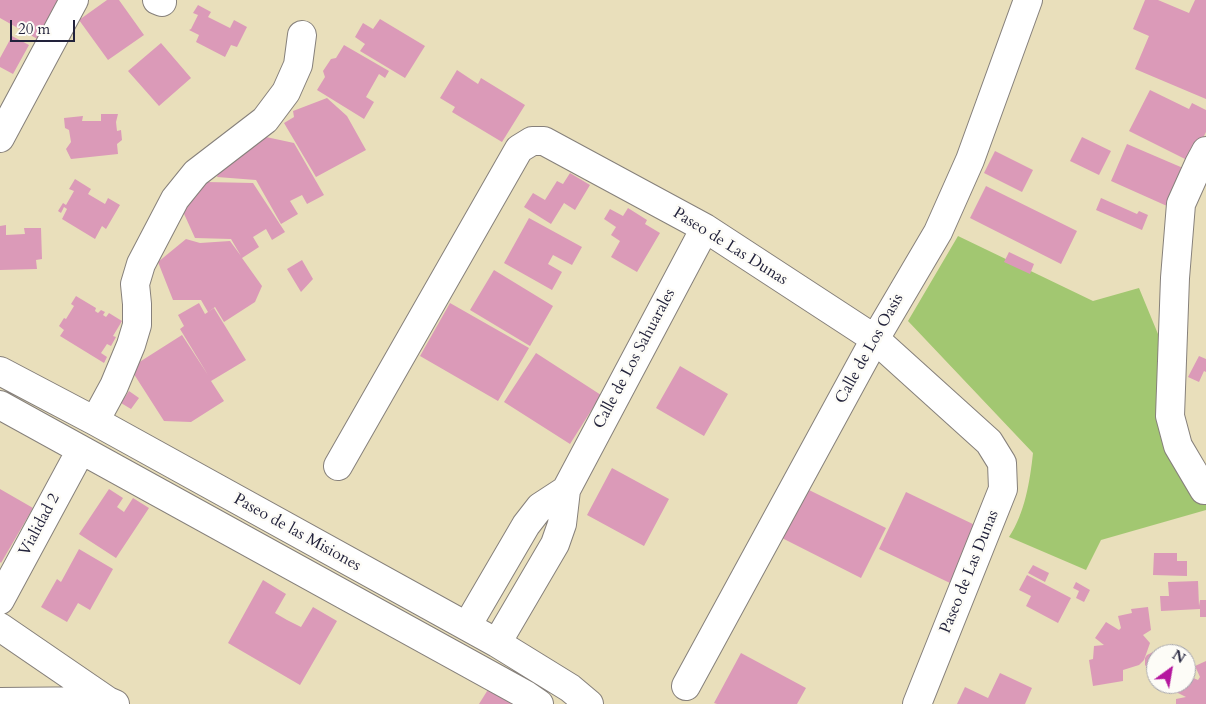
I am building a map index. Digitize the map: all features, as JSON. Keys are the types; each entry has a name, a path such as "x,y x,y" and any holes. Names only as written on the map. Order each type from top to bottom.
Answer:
{"street":[{"path":"0,138 74,0"},
{"name":"Calle de Los Oasis","path":"686,686 875,339 938,232 970,160 1028,0"},
{"path":"95,421 114,386 137,325 135,284 141,264 175,200 196,173 264,120 286,92 298,65 302,35"},
{"name":"Paseo de Las Dunas","path":"338,466 519,149 532,141 544,141 705,228 875,339 988,442 1002,463 1003,489 917,704"},
{"path":"1206,151 1198,164 1181,204 1175,278 1170,416 1178,446 1204,490 1206,490"},
{"name":"Calle de Los Sahuarales","path":"566,490 705,228"},
{"name":"Paseo de las Misiones","path":"0,371 95,421 497,643 570,688 589,704"},
{"name":"Paseo de las Misiones","path":"0,405 526,695 539,704"},
{"name":"Vialidad 2","path":"0,600 81,450"},
{"path":"466,626 526,525 540,507 566,490"},
{"path":"497,643 555,544 562,524 566,490"},
{"path":"0,626 112,702"},
{"path":"0,702 112,702"}],"green space":[{"path":"958,236 1093,301 1139,288 1165,351 1206,495 1206,510 1101,540 1086,570 1009,537 1015,528 1023,507 1033,453 908,321"}],"building":[{"path":"0,0 64,0 41,41 0,18"},
{"path":"107,0 119,0 144,35 108,60 79,20"},
{"path":"1145,0 1158,0 1189,13 1195,0 1206,0 1206,99 1135,69 1149,36 1133,29"},
{"path":"198,5 211,12 208,17 230,28 234,20 247,27 237,47 231,45 225,57 196,42 199,35 189,30 198,15 193,13"},
{"path":"380,19 425,46 405,78 360,51 365,44 355,37 363,23 373,29"},
{"path":"12,36 29,45 13,74 0,67 0,58"},
{"path":"161,43 191,78 159,106 128,71"},
{"path":"344,45 389,71 385,78 379,74 366,97 374,102 364,119 317,90 325,77 323,71 331,59 336,58"},
{"path":"457,70 478,84 481,78 525,105 502,142 452,112 455,107 440,98"},
{"path":"1150,90 1189,109 1192,103 1206,110 1206,132 1191,162 1129,131"},
{"path":"327,98 347,116 366,150 316,177 284,123 294,117 293,111"},
{"path":"101,114 118,114 116,122 117,131 121,130 122,140 117,144 118,154 71,159 66,149 71,142 69,130 65,128 64,118 83,116 82,121 101,121"},
{"path":"266,137 294,143 324,195 307,204 302,195 290,201 298,214 281,224 256,180 217,177 220,168"},
{"path":"1082,137 1111,151 1099,175 1070,161"},
{"path":"1127,144 1183,168 1167,206 1111,181"},
{"path":"995,151 1033,170 1022,192 984,173"},
{"path":"570,173 590,185 575,210 564,203 551,224 524,207 533,193 545,200 557,181 563,184"},
{"path":"75,179 91,189 88,194 105,204 108,198 120,205 106,229 102,226 95,239 62,219 67,209 64,207 61,213 58,211 63,203 66,205 74,191 69,189"},
{"path":"207,182 253,183 285,232 272,240 266,229 253,237 259,247 242,258 262,286 255,302 224,322 215,307 208,312 201,300 173,300 158,262 186,239 200,243 230,241 241,256 231,239 195,238 180,205"},
{"path":"986,186 1077,231 1061,264 970,218"},
{"path":"1101,198 1137,214 1139,211 1148,215 1142,230 1096,210"},
{"path":"628,208 647,220 645,224 660,233 637,272 611,257 620,241 611,235 616,227 604,219 610,209 623,216"},
{"path":"529,218 582,247 572,265 553,255 548,264 562,272 552,290 504,263"},
{"path":"6,225 6,235 25,234 24,228 41,228 42,259 36,260 37,269 0,270 0,226"},
{"path":"1009,252 1034,264 1030,274 1004,262"},
{"path":"302,260 313,279 301,292 287,269"},
{"path":"494,270 553,306 530,346 470,310"},
{"path":"76,296 96,308 95,311 98,313 101,310 105,312 103,315 106,317 109,313 122,321 113,336 116,337 111,346 107,344 101,353 107,357 104,363 60,336 64,330 59,326 74,306 71,304"},
{"path":"199,303 205,314 214,308 246,360 211,381 224,401 191,422 164,421 130,368 182,335 208,375 180,329 184,326 178,315"},
{"path":"450,303 529,348 498,401 420,356"},
{"path":"536,353 601,395 570,444 504,402"},
{"path":"1199,356 1206,359 1206,372 1204,371 1199,382 1188,377"},
{"path":"680,366 728,394 704,436 656,408"},
{"path":"129,391 139,398 131,409 121,403"},
{"path":"612,468 669,499 644,546 587,515"},
{"path":"0,489 33,508 1,563 0,562"},
{"path":"109,489 123,498 117,507 124,512 133,498 149,508 116,558 79,534"},
{"path":"807,489 886,528 861,578 782,538"},
{"path":"906,492 977,526 950,583 879,549"},
{"path":"79,549 113,569 90,610 78,603 67,622 41,607 57,579 61,582"},
{"path":"1154,553 1177,553 1177,561 1187,561 1187,576 1153,575"},
{"path":"1033,565 1049,573 1045,582 1028,573"},
{"path":"1027,575 1071,598 1058,623 1026,606 1031,596 1019,590"},
{"path":"263,580 286,594 275,613 287,620 301,627 313,607 337,621 300,685 228,643"},
{"path":"1198,581 1199,606 1200,600 1206,600 1206,617 1200,617 1200,609 1161,611 1160,596 1169,596 1168,582"},
{"path":"1076,582 1090,590 1084,602 1076,598 1079,591 1073,588"},
{"path":"1148,607 1151,630 1143,635 1150,643 1146,644 1144,660 1139,665 1123,670 1123,681 1093,686 1089,660 1093,659 1094,646 1104,645 1095,638 1106,622 1119,630 1121,628 1118,616 1132,613 1131,609"},
{"path":"741,653 806,688 797,704 714,703"},
{"path":"1206,661 1206,704 1176,704 1176,699 1186,697 1180,694 1196,694 1196,679 1198,680 1200,677 1196,666"},
{"path":"1000,673 1032,688 1025,704 957,704 965,687 988,698"},
{"path":"489,688 516,704 479,704"}]}
